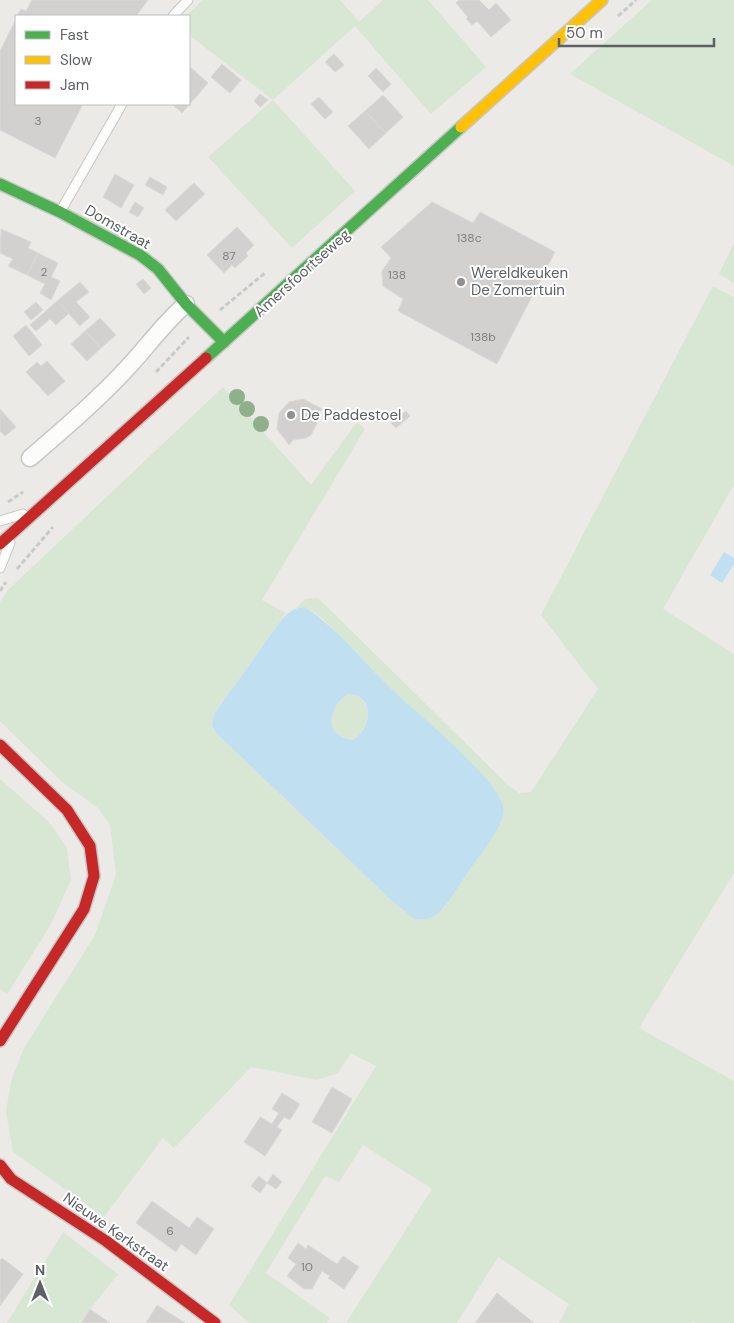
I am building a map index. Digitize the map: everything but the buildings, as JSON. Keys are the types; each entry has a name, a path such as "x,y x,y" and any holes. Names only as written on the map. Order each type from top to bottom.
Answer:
{"street":[{"name":"Amersfoortseweg","path":"0,544 602,0"},
{"name":"Domstraat","path":"0,184 60,212 140,255 158,269 186,304 224,342"},
{"path":"30,458 92,403 132,363 172,316 186,304"},
{"path":"0,745 67,810 90,846 94,876 84,909 0,1041"},
{"name":"Nieuwe Kerkstraat","path":"0,1165 11,1179 106,1241 215,1323"}],"lane":[{"path":"174,15 188,0"},
{"path":"60,212 121,105"},
{"path":"0,521 38,510"},
{"path":"0,568 15,530"}],"path":[{"path":"0,591 3,586"}],"green space":[{"path":"203,0 340,0 359,22 383,0 428,0 486,67 431,114 355,26 273,100 190,36 190,15 187,15"},
{"path":"652,0 734,0 734,166 570,74"},
{"path":"273,100 355,191 292,248 208,157"},
{"path":"734,243 734,283 719,274"},
{"path":"713,286 734,297 734,485 663,609 734,654 734,873 639,1028 734,1081 734,1323 696,1323 692,1321 691,1323 559,1323 569,1304 498,1257 457,1323 346,1323 432,1189 363,1145 339,1182 325,1176 266,1273 330,1318 327,1323 249,1323 229,1305 376,1066 351,1053 338,1073 317,1080 251,1067 174,1148 163,1138 104,1217 13,1152 6,1112 11,1081 24,1048 95,935 116,875 110,825 98,808 62,782 0,721 0,602 7,591 223,387 311,485 357,422 365,429 262,600 286,613 214,714 212,725 216,733 391,900 414,919 444,908 501,821 504,810 501,798 473,764 398,696 322,618 305,607 296,608 305,599 318,598 508,785 519,793 531,792 598,689 541,615"},
{"path":"348,694 357,696 363,701 367,707 368,714 364,729 352,740 340,737 332,727 335,708 343,697"},
{"path":"0,779 49,822 67,848 71,880 50,926 7,994 0,989"},
{"path":"63,1232 118,1274 79,1323 7,1323"}],"water":[{"path":"724,552 734,558 734,564 722,583 710,575"},
{"path":"305,607 342,638 387,685 459,750 500,798 504,810 503,817 495,834 446,905 435,916 414,919 391,900 216,733 212,725 214,714 279,623 290,612","holes":["348,694 357,696 367,706 368,714 364,729 352,740 341,737 335,732 332,720 335,708 343,697"]}],"traffic: fast":[{"path":"206,358 461,127"},
{"path":"0,184 60,212 140,255 158,269 186,304 224,342"}],"traffic: slow":[{"path":"461,127 602,0"}],"traffic: jam":[{"path":"0,544 206,358"},
{"path":"0,745 67,810 90,846 94,876 84,909 0,1041"},
{"path":"0,1165 11,1179 106,1241 215,1323"}],"place":[{"name":"Wereldkeuken De Zomertuin","path":"461,282"},
{"name":"De Paddestoel","path":"291,415"}]}
